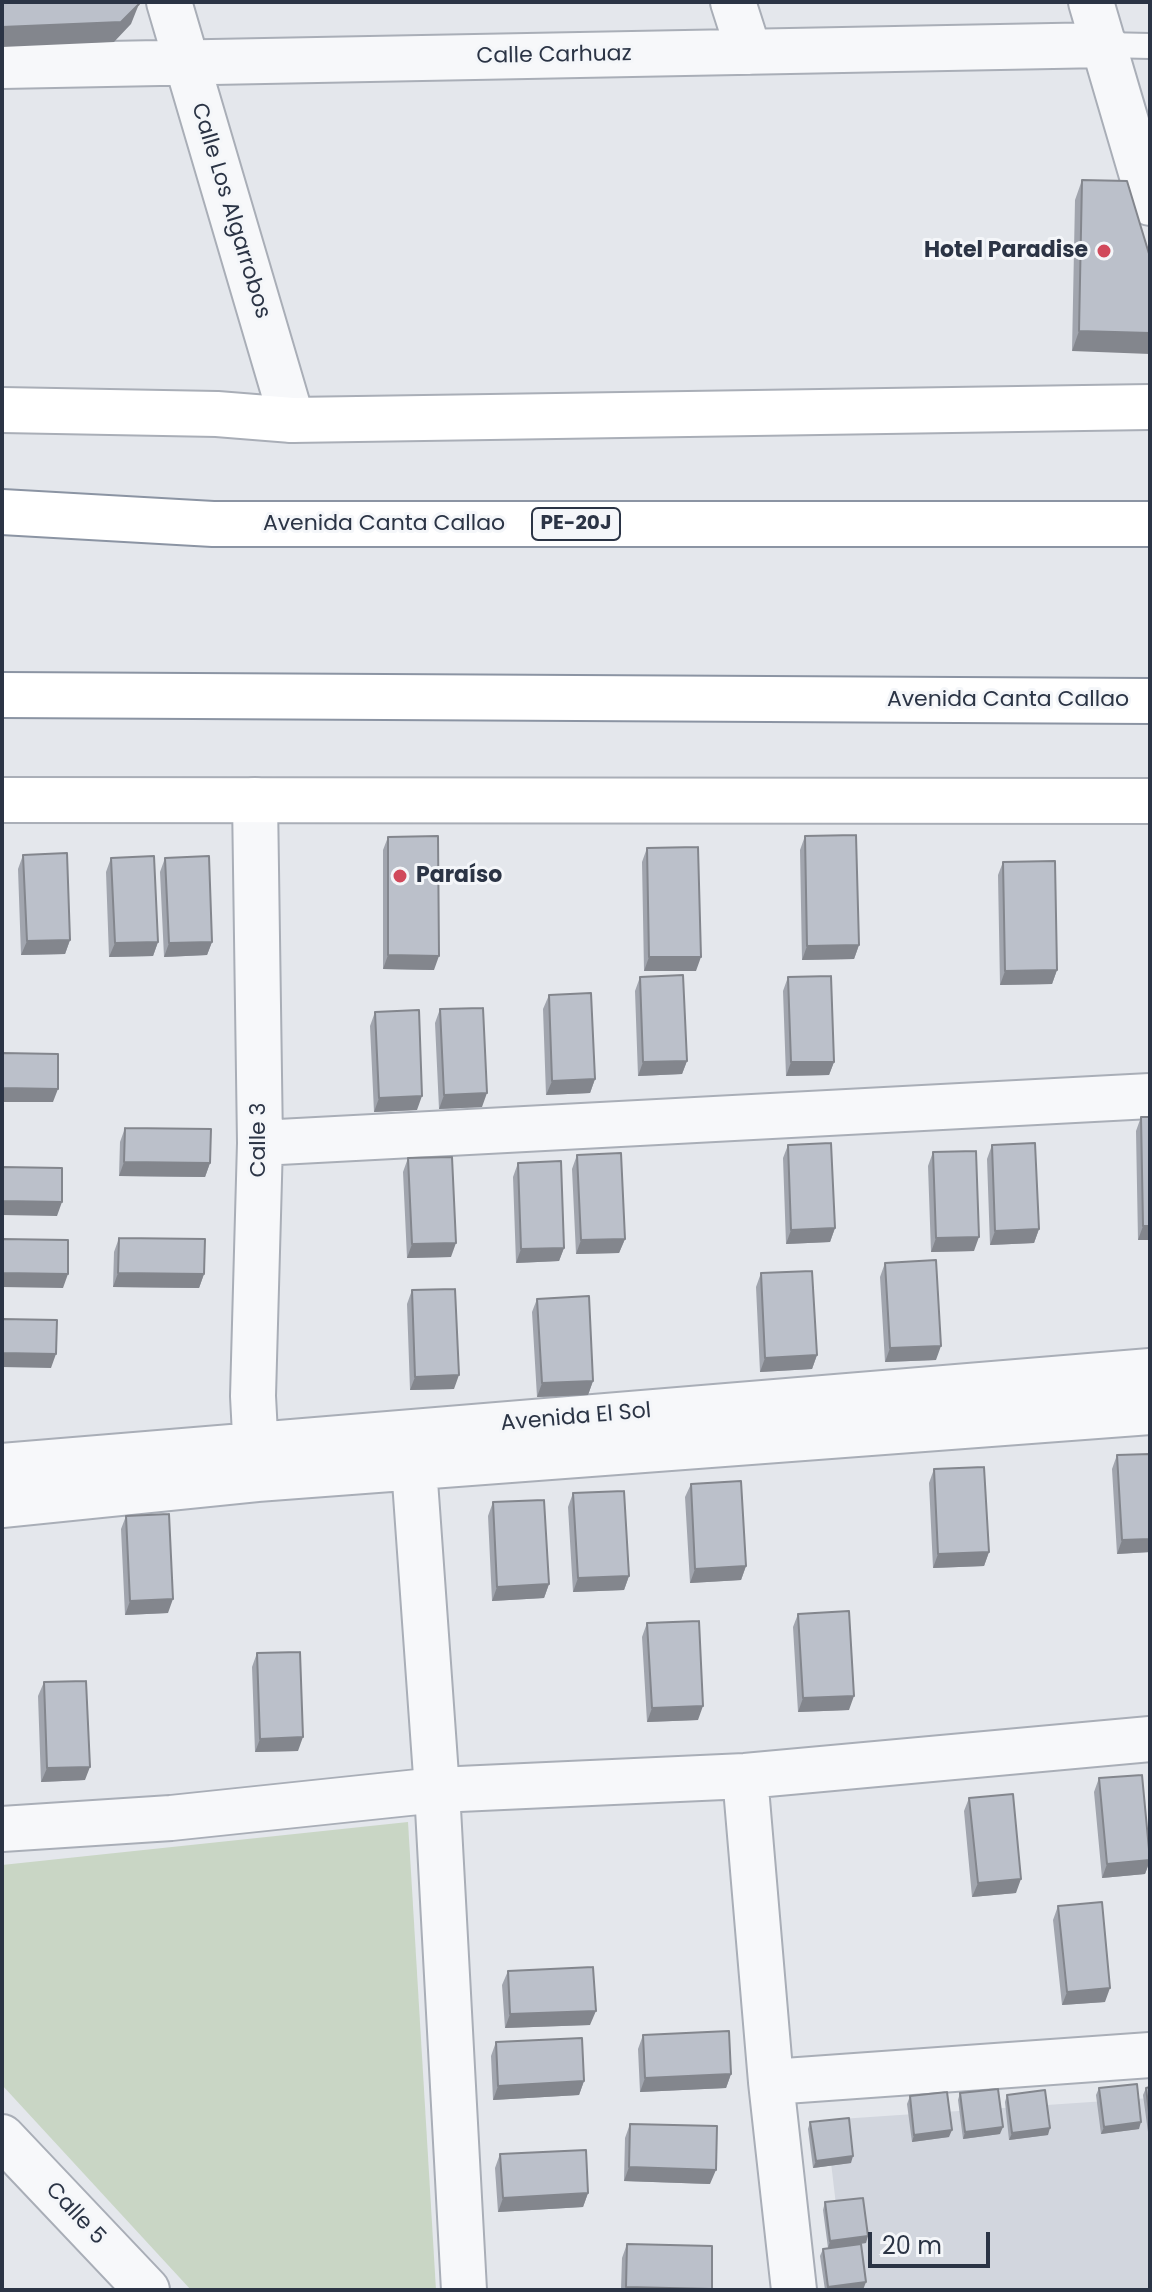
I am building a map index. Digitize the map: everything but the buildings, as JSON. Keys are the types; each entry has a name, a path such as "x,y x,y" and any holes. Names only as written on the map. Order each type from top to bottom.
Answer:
{"main road":[{"path":"2,410 217,414 292,420 1150,407"},
{"name":"Avenida Canta Callao","path":"2,512 213,524 1150,524"},
{"name":"Avenida Canta Callao","path":"2,695 1150,701"},
{"path":"2,800 1150,801"}],"street":[{"name":"Calle Los Algarrobos","path":"169,2 292,420"},
{"path":"733,2 749,52"},
{"path":"1091,2 1150,203"},
{"name":"Calle Carhuaz","path":"2,66 1105,45"},
{"name":"Calle 3","path":"255,800 260,1143 253,1396 257,1462"},
{"path":"260,1143 1150,1096"},
{"name":"Avenida El Sol","path":"2,1505 257,1462 1150,1371"},
{"name":"Avenida El Sol","path":"2,1466 257,1462 414,1467 1150,1412"},
{"path":"414,1467 437,1790 464,2290"},
{"path":"2,1829 171,1818 437,1790 745,1776 1150,1739"},
{"path":"745,1776 771,2082 794,2290"},
{"path":"771,2082 1150,2055"},
{"name":"Calle 5","path":"2,2137 147,2290"}],"lane":[{"path":"1105,45 1150,46"}],"shaded area":[{"path":"1150,2098 1150,2290 846,2290 826,2120"}],"green space":[{"path":"408,1822 436,2290 191,2290 2,2085 2,1865"}],"place":[{"name":"Hotel Paradise","path":"1104,251"},
{"name":"Paraíso","path":"400,876"}]}
